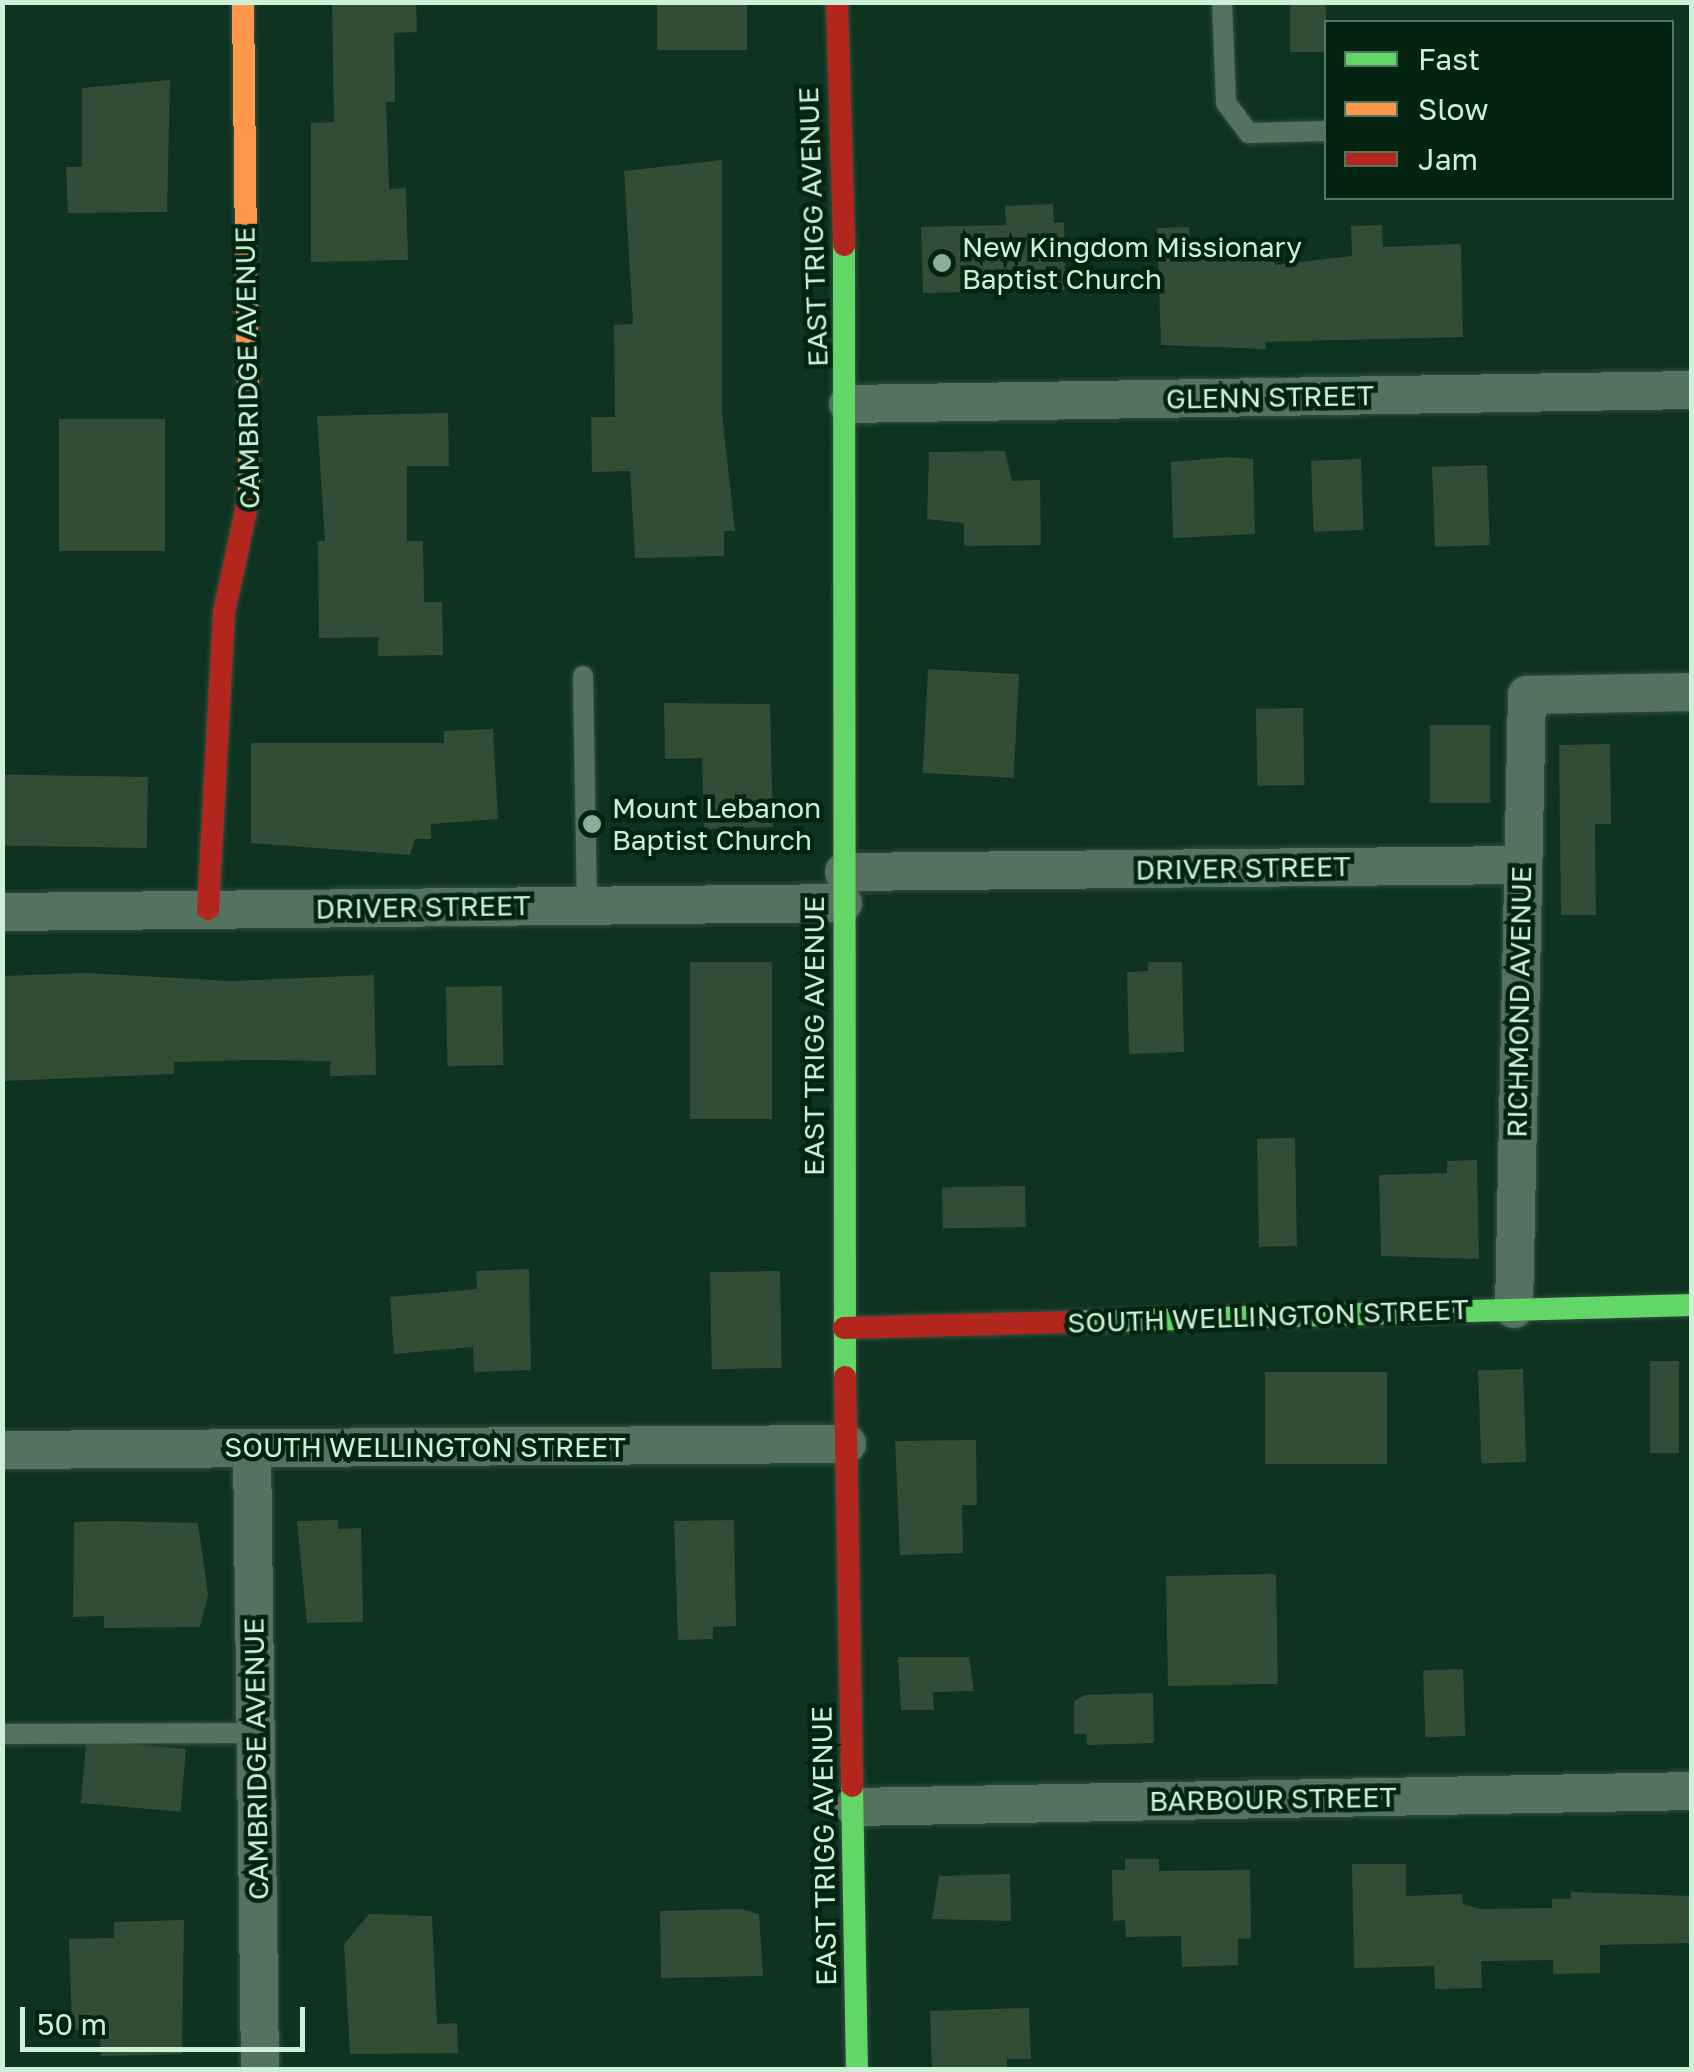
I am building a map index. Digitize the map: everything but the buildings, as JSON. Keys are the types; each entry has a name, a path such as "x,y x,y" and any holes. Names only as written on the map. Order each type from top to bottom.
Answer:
{"street":[{"name":"CAMBRIDGE AVENUE","path":"208,909 224,612 249,521 243,2"},
{"name":"EAST TRIGG AVENUE","path":"838,2 848,404 844,1328 857,2070"},
{"name":"GLENN STREET","path":"848,404 1692,390"},
{"name":"RICHMOND AVENUE","path":"1514,1309 1527,694 1692,692"},
{"name":"DRIVER STREET","path":"2,912 587,905 843,888 1522,866"},
{"name":"SOUTH WELLINGTON STREET","path":"844,1328 1692,1305"},
{"name":"SOUTH WELLINGTON STREET","path":"2,1450 847,1444"},
{"name":"CAMBRIDGE AVENUE","path":"252,1449 260,2070"},
{"name":"BARBOUR STREET","path":"854,1807 1692,1791"}],"lane":[{"path":"1222,2 1226,104 1249,133 1324,131"},
{"path":"584,676 587,905"},
{"path":"2,1734 256,1733"}],"traffic: fast":[{"path":"844,245 845,1377"},
{"path":"1070,1322 1692,1305"},
{"path":"852,1786 857,2070"}],"traffic: slow":[{"path":"243,2 249,496"}],"traffic: jam":[{"path":"837,2 844,245"},
{"path":"208,909 224,612 249,496"},
{"path":"844,1328 1070,1322"},
{"path":"845,1377 852,1786"}],"place":[{"name":"New Kingdom Missionary Baptist Church","path":"942,263"},
{"name":"Mount Lebanon Baptist Church","path":"592,824"}]}
